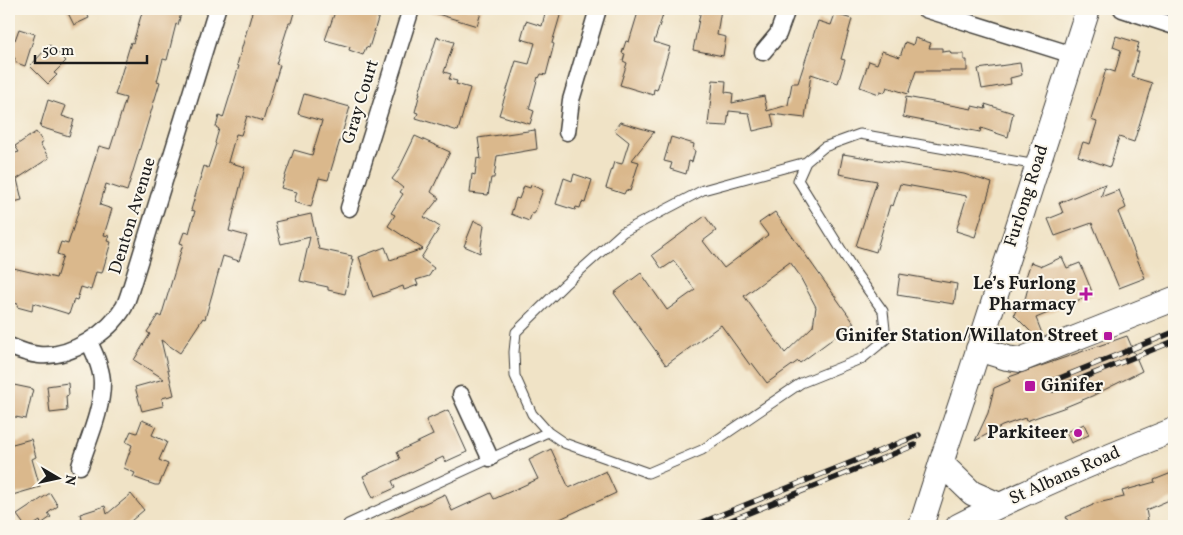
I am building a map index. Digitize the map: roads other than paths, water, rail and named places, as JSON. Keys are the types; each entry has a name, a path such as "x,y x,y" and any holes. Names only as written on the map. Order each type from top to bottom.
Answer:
{"main road":[{"name":"Furlong Road","path":"921,526 1088,9"},
{"path":"978,349 1020,360 1174,299"},
{"name":"St Albans Road","path":"958,526 998,505 1174,430"},
{"path":"943,458 972,493 998,505"}],"street":[{"name":"Denton Avenue","path":"9,346 39,355 60,353 89,342 114,319 123,307 131,288 217,9"},
{"name":"Gray Court","path":"349,208 412,9"},
{"path":"567,132 571,100 598,9"},
{"path":"763,52 778,34 787,9"},
{"path":"925,9 1073,55"},
{"path":"1122,9 1174,26"},
{"path":"80,466 100,402 102,382 96,356 89,342"},
{"path":"461,395 490,458"}],"lane":[{"path":"806,162 798,180 855,272 883,312 886,339 863,358 801,383 702,450 648,473 564,443 548,432 532,414 515,376 514,352 516,332 564,285 623,232 704,190 806,162 824,147 860,134 1037,165"},
{"path":"348,524 548,432"}],"railway":[{"path":"1050,382 1174,332"},
{"path":"1053,390 1174,341"},
{"path":"693,526 919,435"},
{"path":"717,526 915,445"}],"place":[{"name":"Le’s Furlong Pharmacy","path":"1086,294"},
{"name":"Ginifer Station/Willaton Street","path":"1108,336"},
{"name":"Ginifer","path":"1030,386"},
{"name":"Parkiteer","path":"1078,433"}]}
